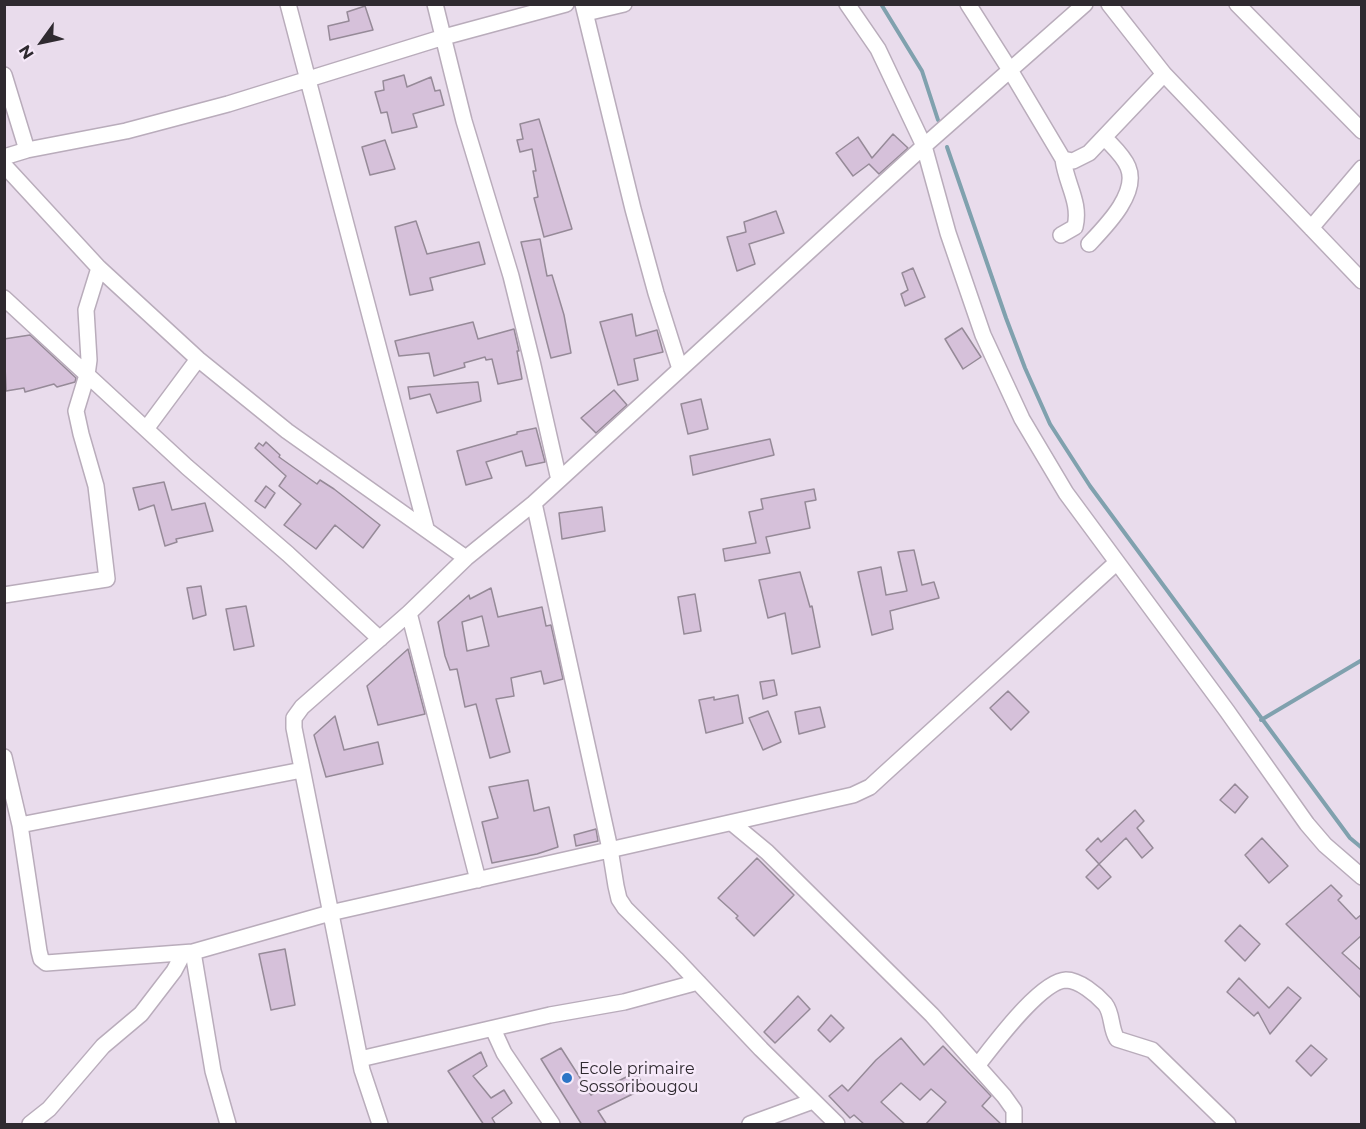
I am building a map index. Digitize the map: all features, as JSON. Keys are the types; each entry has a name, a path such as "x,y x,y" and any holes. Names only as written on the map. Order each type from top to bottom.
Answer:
{"street":[{"path":"288,4 426,528"},
{"path":"435,4 464,121 511,276 558,480"},
{"path":"4,157 27,150 126,131 228,104 444,37 566,4"},
{"path":"624,4 584,9 633,209 680,369"},
{"path":"847,4 878,50 924,146 948,233 980,325 1017,409 1066,493 1307,824 1325,845 1362,877"},
{"path":"968,4 1063,159 1065,172 1076,199 1078,215 1075,227 1061,235"},
{"path":"380,1125 360,1059 302,770 294,718 302,707 409,613 466,558 534,503 924,146 1085,4"},
{"path":"1109,4 1164,74 1362,281"},
{"path":"1237,4 1362,131"},
{"path":"1063,159 1073,160 1089,153 1164,74"},
{"path":"4,75 27,150"},
{"path":"1089,244 1126,198 1130,182 1128,167 1104,137"},
{"path":"4,165 99,268 198,359 287,431 466,558"},
{"path":"1311,228 1362,168"},
{"path":"4,595 107,579 96,486 76,411 87,375 86,310 99,268"},
{"path":"4,298 187,467 288,554 380,639"},
{"path":"146,429 198,359"},
{"path":"534,503 619,899 624,908 837,1125"},
{"path":"4,757 20,825 42,959 46,963 188,953 330,913 853,795 870,787 1116,563"},
{"path":"409,613 478,880"},
{"path":"20,825 302,770"},
{"path":"732,822 767,852 932,1015 1004,1096 1014,1110 1014,1125"},
{"path":"30,1125 49,1109 103,1046 141,1014 188,953"},
{"path":"188,953 213,1071 228,1125"},
{"path":"977,1066 1023,1009 1047,988 1060,981 1071,981 1079,983 1105,1004 1118,1039 1152,1050 1228,1125"},
{"path":"360,1059 550,1016 624,1002 698,982"},
{"path":"493,1029 504,1053 552,1125"},
{"path":"750,1125 813,1101"}],"building":[{"path":"365,6 373,30 330,40 328,26 349,21 347,12"},
{"path":"404,75 407,87 431,77 435,91 440,90 444,105 413,114 417,127 392,133 387,112 381,113 375,92 384,90 383,81"},
{"path":"539,119 572,229 544,237 534,198 538,197 532,149 520,152 517,140 523,139 520,124"},
{"path":"893,134 908,148 879,174 869,164 853,176 836,153 858,137 872,158"},
{"path":"385,140 395,169 370,175 362,147"},
{"path":"776,211 784,233 749,244 755,264 737,271 727,237 746,232 744,222"},
{"path":"416,221 427,254 479,242 485,264 430,278 433,290 410,295 395,227"},
{"path":"540,239 547,276 552,275 564,315 571,353 551,358 521,242"},
{"path":"913,268 925,297 905,306 901,294 908,290 902,273"},
{"path":"632,314 636,336 657,330 663,352 634,359 638,380 618,385 600,322"},
{"path":"473,322 478,339 514,329 522,379 498,384 492,359 486,360 485,357 464,363 465,367 434,376 429,353 399,356 395,341"},
{"path":"962,328 981,357 963,369 945,339"},
{"path":"30,335 76,378 75,382 57,387 54,384 25,392 24,388 6,391 4,339"},
{"path":"478,382 481,401 437,413 430,394 410,399 408,387"},
{"path":"614,390 627,405 596,433 581,418"},
{"path":"701,399 708,429 688,434 681,404"},
{"path":"536,428 545,462 526,466 522,451 486,462 492,478 466,485 457,451"},
{"path":"770,439 774,455 693,475 690,456"},
{"path":"266,442 280,455 279,457 317,484 320,480 334,489 380,525 363,548 335,525 316,549 284,525 301,504 279,486 286,476 255,448 259,443 263,446"},
{"path":"164,482 172,510 205,503 213,531 176,539 177,542 165,546 154,505 139,510 133,488"},
{"path":"266,486 275,493 265,508 255,501"},
{"path":"814,489 816,500 805,502 810,528 766,537 770,553 725,561 723,549 756,543 749,512 763,509 761,499"},
{"path":"602,507 605,531 562,539 559,513"},
{"path":"914,550 922,585 934,582 939,598 890,611 893,629 872,635 858,572 881,567 886,595 907,591 898,552"},
{"path":"800,572 810,607 812,606 820,647 792,654 785,613 768,618 759,580"},
{"path":"201,586 206,615 193,619 187,588"},
{"path":"491,588 498,617 542,607 546,626 551,625 563,679 544,684 541,671 511,678 514,696 496,699 510,752 490,758 476,704 465,707 457,669 450,670 438,622 469,595 470,599","holes":["482,616 489,646 467,651 462,622"]},
{"path":"695,594 701,631 684,634 678,597"},
{"path":"246,606 254,646 234,650 226,609"},
{"path":"408,649 425,714 378,725 367,686"},
{"path":"774,680 777,695 763,699 760,682"},
{"path":"1008,691 1029,712 1011,730 990,708"},
{"path":"738,695 743,723 706,733 699,700 714,697 714,700"},
{"path":"820,707 825,727 799,734 795,712"},
{"path":"768,711 781,742 763,750 749,718"},
{"path":"335,716 344,750 378,742 383,764 326,777 314,735"},
{"path":"528,780 534,811 549,807 558,847 537,854 492,863 482,822 498,818 489,787"},
{"path":"1235,784 1248,797 1235,813 1220,800"},
{"path":"1135,810 1144,821 1137,828 1153,848 1142,858 1126,838 1099,864 1086,850 1098,838 1101,842"},
{"path":"596,829 598,841 576,846 574,835"},
{"path":"1262,838 1288,866 1269,883 1245,855"},
{"path":"757,858 794,895 754,936 736,918 738,916 718,898"},
{"path":"1099,864 1111,877 1098,889 1086,877"},
{"path":"1331,885 1342,896 1338,900 1356,919 1362,914 1362,935 1342,953 1362,971 1362,999 1286,924"},
{"path":"1240,925 1260,944 1245,961 1225,941"},
{"path":"285,949 295,1005 271,1010 259,954"},
{"path":"1239,978 1269,1008 1288,987 1301,998 1270,1034 1258,1012 1254,1016 1227,992"},
{"path":"798,996 810,1009 775,1043 764,1032"},
{"path":"831,1015 844,1028 830,1042 818,1030"},
{"path":"901,1038 924,1065 943,1046 991,1096 982,1106 1002,1125 925,1125 946,1102 931,1089 920,1100 901,1083 881,1102 906,1125 865,1125 854,1115 850,1118 829,1096 842,1085 848,1091 876,1060"},
{"path":"1311,1045 1327,1059 1311,1076 1296,1061"},
{"path":"561,1048 591,1095 636,1072 645,1088 598,1111 607,1125 582,1125 541,1059"},
{"path":"481,1052 487,1066 473,1076 491,1098 504,1090 512,1103 492,1118 496,1125 484,1125 448,1071"}],"waterway":[{"path":"881,4 922,71 938,120"},
{"path":"947,147 1006,318 1050,424 1090,486 1350,838 1362,848"},
{"path":"1261,720 1362,660"}],"place":[{"name":"Ecole primaire Sossoribougou","path":"567,1078"}]}
